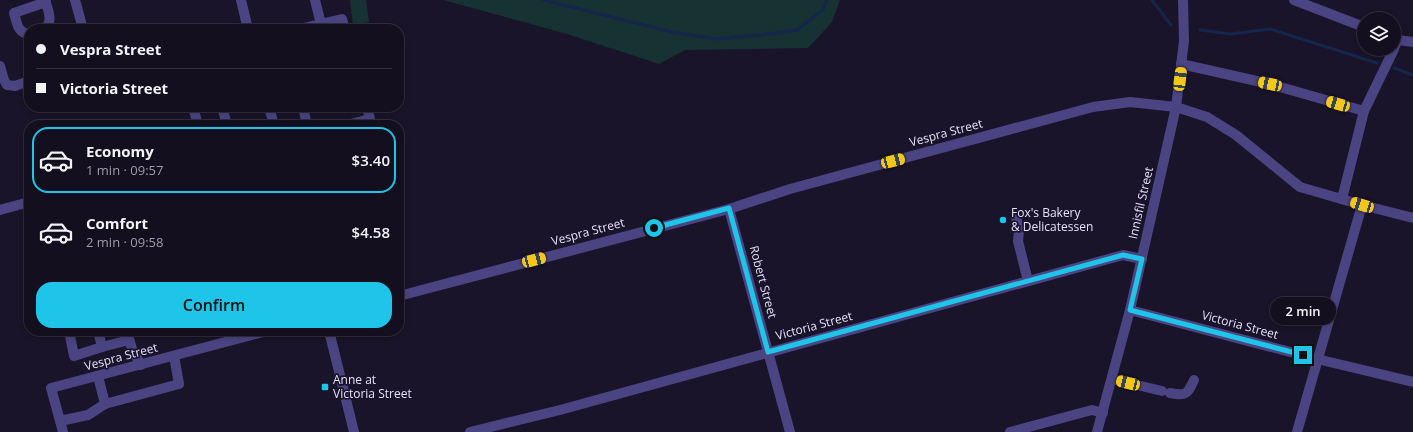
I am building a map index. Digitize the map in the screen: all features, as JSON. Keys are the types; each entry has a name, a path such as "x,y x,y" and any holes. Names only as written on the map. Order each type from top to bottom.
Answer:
{"street":[{"path":"75,0 82,24"},
{"path":"240,0 247,24"},
{"path":"316,0 321,24 342,19 344,24"},
{"name":"Innisfil Street","path":"1098,432 1130,310 1176,107 1184,40 1183,0"},
{"path":"1294,0 1357,24"},
{"path":"24,34 19,30 14,13 45,1 50,18 48,24"},
{"path":"1401,43 1413,42"},
{"path":"1342,199 1364,112 1390,56"},
{"path":"1181,64 1270,84 1364,112"},
{"path":"0,66 7,85 15,86 24,83"},
{"name":"Vespra Street","path":"404,295 729,208 790,189 1094,107 1130,102 1176,107 1207,117 1236,135 1300,187 1413,218"},
{"path":"366,120 370,119 368,112"},
{"path":"0,210 24,203"},
{"path":"1297,432 1362,205"},
{"name":"Robert Street","path":"729,208 790,432"},
{"path":"1016,217 1019,231 1018,241 1028,281"},
{"name":"Victoria Street","path":"470,432 560,410 1123,255 1142,259"},
{"name":"Victoria Street","path":"1130,310 1317,359 1413,382"},
{"path":"70,336 74,356 102,348 126,336"},
{"path":"99,336 102,348"},
{"path":"128,336 132,349 141,365"},
{"name":"Vespra Street","path":"60,421 51,388 248,336"},
{"path":"329,336 354,432"},
{"path":"63,432 60,421 88,415 105,404 179,384 174,356"},
{"path":"98,376 105,404"},
{"path":"1112,379 1166,392 1184,394 1188,392 1194,380"},
{"path":"1010,432 1092,410 1103,412"}],"green space":[{"path":"350,0 366,0 369,22 353,24"},
{"path":"443,0 840,0 832,22 808,48 685,50 659,64 567,34"}],"waterway":[{"path":"543,0 672,32 716,39 797,30 823,10 827,0"},
{"path":"1152,0 1171,25"},
{"path":"1200,30 1231,34 1270,29 1377,63"},
{"path":"1394,68 1413,75"}],"place":[{"name":"Fox's Bakery & Delicatessen","path":"1003,220"},
{"name":"Anne at Victoria Street","path":"325,387"}],"route":[{"path":"654,228 729,208 768,352 1123,255 1142,259 1130,310 1303,355"}]}
